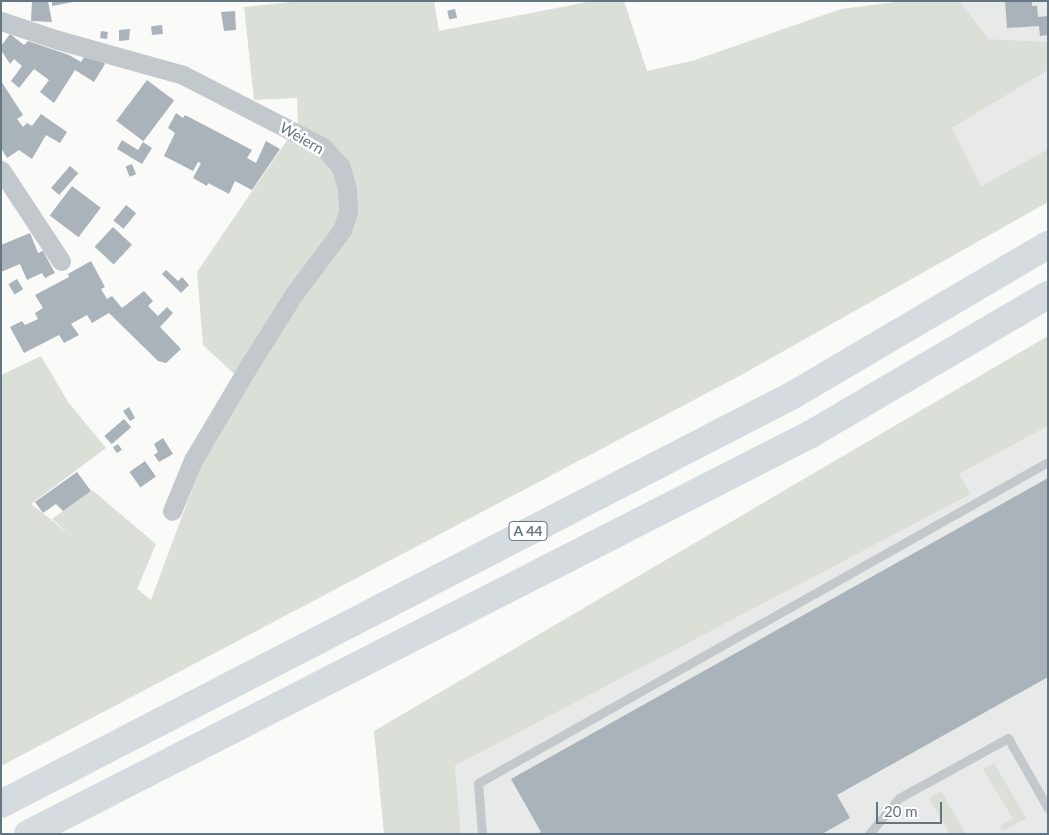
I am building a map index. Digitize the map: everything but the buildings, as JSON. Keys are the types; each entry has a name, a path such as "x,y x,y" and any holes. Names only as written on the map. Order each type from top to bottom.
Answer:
{"highway":[{"name":"A 44","path":"1,804 794,394 1048,245"},
{"path":"28,834 811,434 1048,295"}],"street":[{"name":"Weiern","path":"1,21 58,40 183,75 323,147 341,168 348,190 348,212 342,230 294,294 250,364 192,460 172,511"},
{"path":"1,170 61,261"}],"lane":[{"path":"482,834 478,783 1048,462"},
{"path":"869,834 899,798 1008,738 1048,808"}],"shaded area":[{"path":"299,1 434,1 439,31 592,1 624,1 647,71 695,60 841,9 903,1 959,1 989,39 1048,42 1048,70 952,128 981,186 1048,149 1048,202 743,374 1,766 1,375 41,356 68,402 106,448 31,504 73,537 52,519 92,490 156,544 137,589 151,600 207,449 246,385 203,345 197,272 298,124 297,98 254,100 244,7"},
{"path":"959,1 1048,1 1048,42 988,39"},
{"path":"1048,70 1048,149 981,186 952,128"},
{"path":"1048,336 1048,426 959,474 971,494 455,766 461,834 384,834 374,731"},
{"path":"1048,426 1048,834 461,834 455,766 971,494 959,474"},
{"path":"994,763 1026,818 1003,831 1000,826 1013,819 983,769"},
{"path":"941,791 966,834 950,834 929,798"}]}
